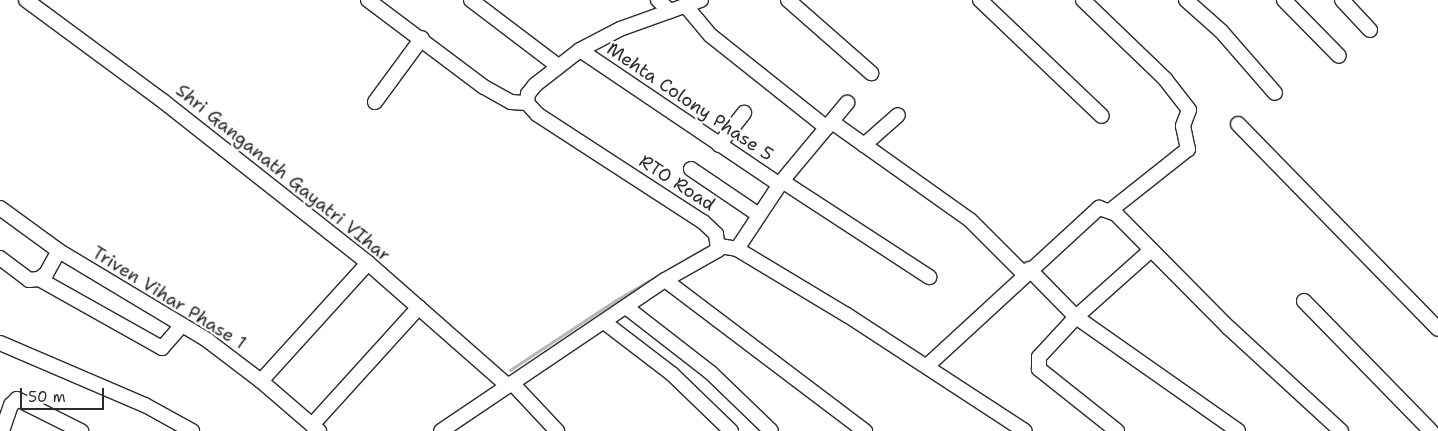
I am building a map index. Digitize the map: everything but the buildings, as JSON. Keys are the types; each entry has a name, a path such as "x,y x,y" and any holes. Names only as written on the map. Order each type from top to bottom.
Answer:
{"street":[{"name":"Shri Ganganath Gayatri VIhar","path":"26,0 163,101 368,263 510,385 557,431"},
{"path":"368,0 422,38 484,87 511,102 527,103 528,94 535,85 580,50 620,28 701,0"},
{"path":"471,0 558,66"},
{"path":"658,0 670,11"},
{"path":"788,0 872,73"},
{"path":"980,0 1102,116"},
{"path":"1083,0 1165,79 1189,110 1183,126 1188,149 1112,210"},
{"path":"1186,0 1221,31 1275,93"},
{"path":"1284,0 1339,56"},
{"path":"1342,0 1370,30"},
{"path":"685,5 710,35 829,125 864,145 970,220 1076,317 1238,431"},
{"path":"375,102 422,38"},
{"name":"Mehta Colony Phase 5","path":"580,50 719,145 928,276"},
{"name":"RTO Road","path":"527,103 537,114 703,222 716,234 720,246"},
{"path":"737,249 781,183 847,103"},
{"path":"719,145 744,113"},
{"path":"864,145 898,115"},
{"path":"1238,124 1438,330"},
{"path":"691,169 759,215"},
{"name":"Triven Vihar Phase 1","path":"0,208 59,252 182,325 261,381 315,428"},
{"path":"926,366 1092,212 1100,208 1112,210 1229,328 1341,431"},
{"path":"441,431 665,280 714,255 720,246 737,249 926,366 1025,431"},
{"path":"1117,431 1039,369 1039,357 1076,317 1151,250"},
{"path":"0,258 28,280 39,279 46,274 59,252"},
{"path":"261,381 368,263"},
{"path":"39,279 162,348 182,325"},
{"path":"665,280 865,431"},
{"path":"1304,302 1431,431"},
{"path":"315,428 419,307"},
{"path":"626,307 711,373 771,431"},
{"path":"604,322 672,374 731,431"},
{"path":"0,343 145,405 192,431"},
{"path":"2,431 11,405 17,400 81,431"}],"waterway":[{"path":"510,370 616,300 707,247"}]}
